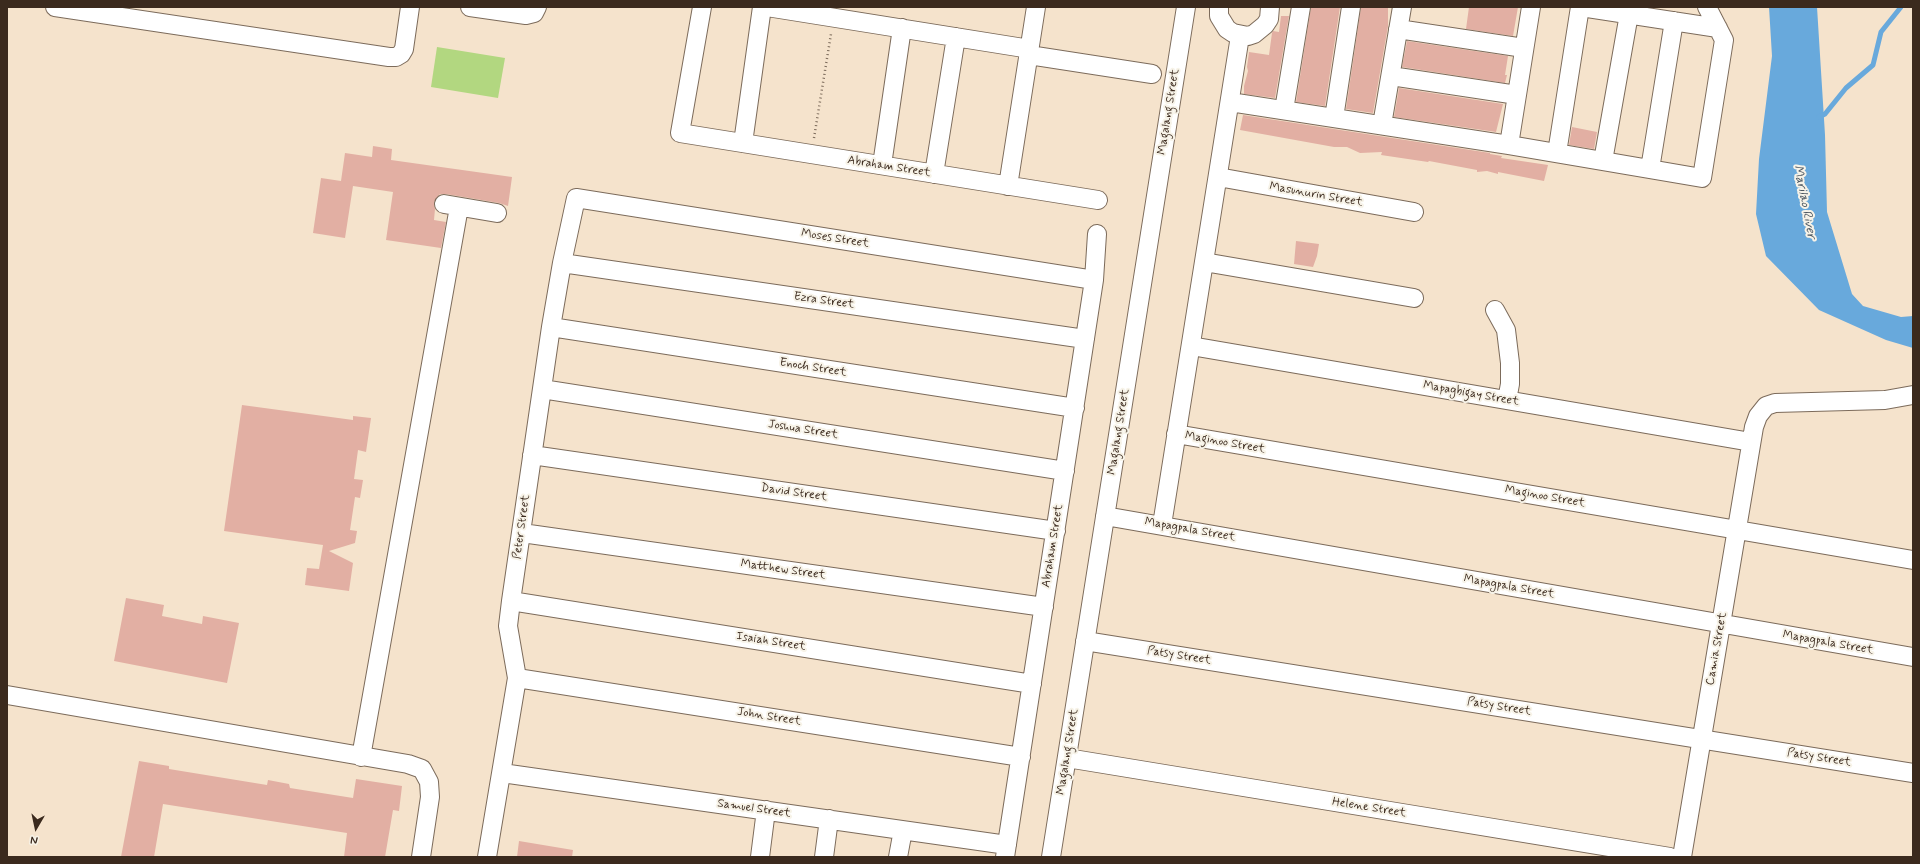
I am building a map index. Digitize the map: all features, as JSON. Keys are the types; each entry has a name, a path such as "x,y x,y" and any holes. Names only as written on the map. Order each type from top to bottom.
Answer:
{"street":[{"path":"55,7 396,57 401,54 404,49 410,7"},
{"path":"473,7 526,15 534,13 537,7"},
{"name":"Abraham Street","path":"702,7 680,133 1098,200"},
{"path":"743,143 762,7"},
{"path":"767,7 956,37 1152,74"},
{"path":"1008,186 1036,7"},
{"name":"Magalang Street","path":"1051,857 1186,7"},
{"path":"1219,7 1219,16 1222,23 1233,33 1240,36 1254,34 1260,30 1268,19 1270,7"},
{"path":"1284,110 1301,7"},
{"path":"1334,118 1351,7"},
{"path":"1382,125 1402,7"},
{"path":"1509,145 1531,7"},
{"path":"1557,153 1580,7 1718,28"},
{"path":"1230,102 1509,145 1702,178 1724,40 1707,7"},
{"path":"1603,161 1629,14"},
{"path":"1650,169 1674,21"},
{"path":"882,165 902,28"},
{"path":"1398,29 1524,48"},
{"path":"1162,526 1240,36"},
{"path":"934,174 956,37"},
{"path":"1391,76 1517,95"},
{"name":"Masunurin Street","path":"1218,177 1414,212"},
{"name":"Peter Street","path":"487,857 517,678 508,626 511,601 551,327 562,263 576,198"},
{"name":"Moses Street","path":"576,198 1094,280"},
{"path":"361,757 452,206 497,213"},
{"name":"Abraham Street","path":"1006,851 1094,280 1097,234"},
{"path":"1204,262 1414,298"},
{"name":"Ezra Street","path":"562,263 1085,339"},
{"path":"1495,310 1506,330 1510,362 1510,384 1507,400"},
{"name":"Enoch Street","path":"551,327 1075,408"},
{"name":"Mapagbigay Street","path":"1190,346 1751,442"},
{"name":"Joshua Street","path":"542,389 1065,471"},
{"name":"Camia Street","path":"1682,857 1751,442 1758,416 1766,406 1775,403 1884,400 1913,395"},
{"name":"Maginoo Street","path":"1176,434 1913,560"},
{"name":"David Street","path":"532,455 1056,531"},
{"name":"Mapagpala Street","path":"1105,516 1913,657"},
{"name":"Matthew Street","path":"522,532 1044,607"},
{"name":"Isaiah Street","path":"511,601 1032,684"},
{"name":"Patsy Street","path":"1086,641 1913,772"},
{"name":"John Street","path":"517,678 1021,757"},
{"path":"7,695 408,764 422,769 429,782 430,797 421,857"},
{"name":"Helene Street","path":"1067,758 1670,857"},
{"name":"Samuel Street","path":"502,772 903,830 1006,851"},
{"path":"760,857 766,810"},
{"path":"824,857 829,819"},
{"path":"898,857 903,830"}],"path":[{"path":"811,154 833,18"}],"green space":[{"path":"437,47 505,58 498,98 431,87"}],"water":[{"name":"Marilao River","path":"1769,7 1817,7 1825,135 1827,212 1852,294 1863,306 1901,317 1913,316 1913,348 1886,340 1819,310 1766,256 1756,214 1759,159 1772,56"}],"building":[{"path":"1311,7 1340,7 1325,106 1296,102"},
{"path":"1361,7 1388,7 1388,26 1373,113 1346,109"},
{"path":"1469,7 1518,7 1513,36 1466,29"},
{"path":"1281,16 1289,16 1275,98 1244,94 1244,86 1248,71 1247,67 1249,52 1269,55 1272,33 1273,31 1279,32"},
{"path":"1407,41 1508,56 1505,83 1402,67"},
{"path":"1399,88 1503,104 1496,132 1394,117"},
{"path":"1243,115 1490,153 1502,156 1501,158 1548,165 1544,181 1498,172 1498,174 1487,171 1477,172 1477,170 1429,161 1381,155 1382,152 1360,153 1347,147 1334,147 1240,130"},
{"path":"1572,127 1597,132 1594,149 1569,145"},
{"path":"373,146 392,149 391,160 512,177 508,206 499,203 440,194 434,202 434,220 446,222 441,248 386,240 393,192 353,186 345,238 313,233 321,178 341,181 345,153 372,157"},
{"path":"1296,241 1319,244 1313,267 1294,264"},
{"path":"242,405 353,420 353,416 371,418 366,452 358,450 354,479 363,480 360,498 355,497 350,530 357,531 355,543 329,551 353,563 349,591 305,585 307,568 319,569 323,545 224,531"},
{"path":"126,598 164,605 162,616 202,624 203,616 239,623 227,683 114,661"},
{"path":"139,761 169,766 169,769 267,785 268,780 289,784 290,788 353,798 356,779 402,786 399,811 393,810 385,857 344,857 347,833 163,804 154,857 121,857"},
{"path":"519,841 573,850 572,857 517,857"}],"waterway":[{"path":"1819,117 1825,114 1846,88 1873,65 1881,32 1901,7"}]}
